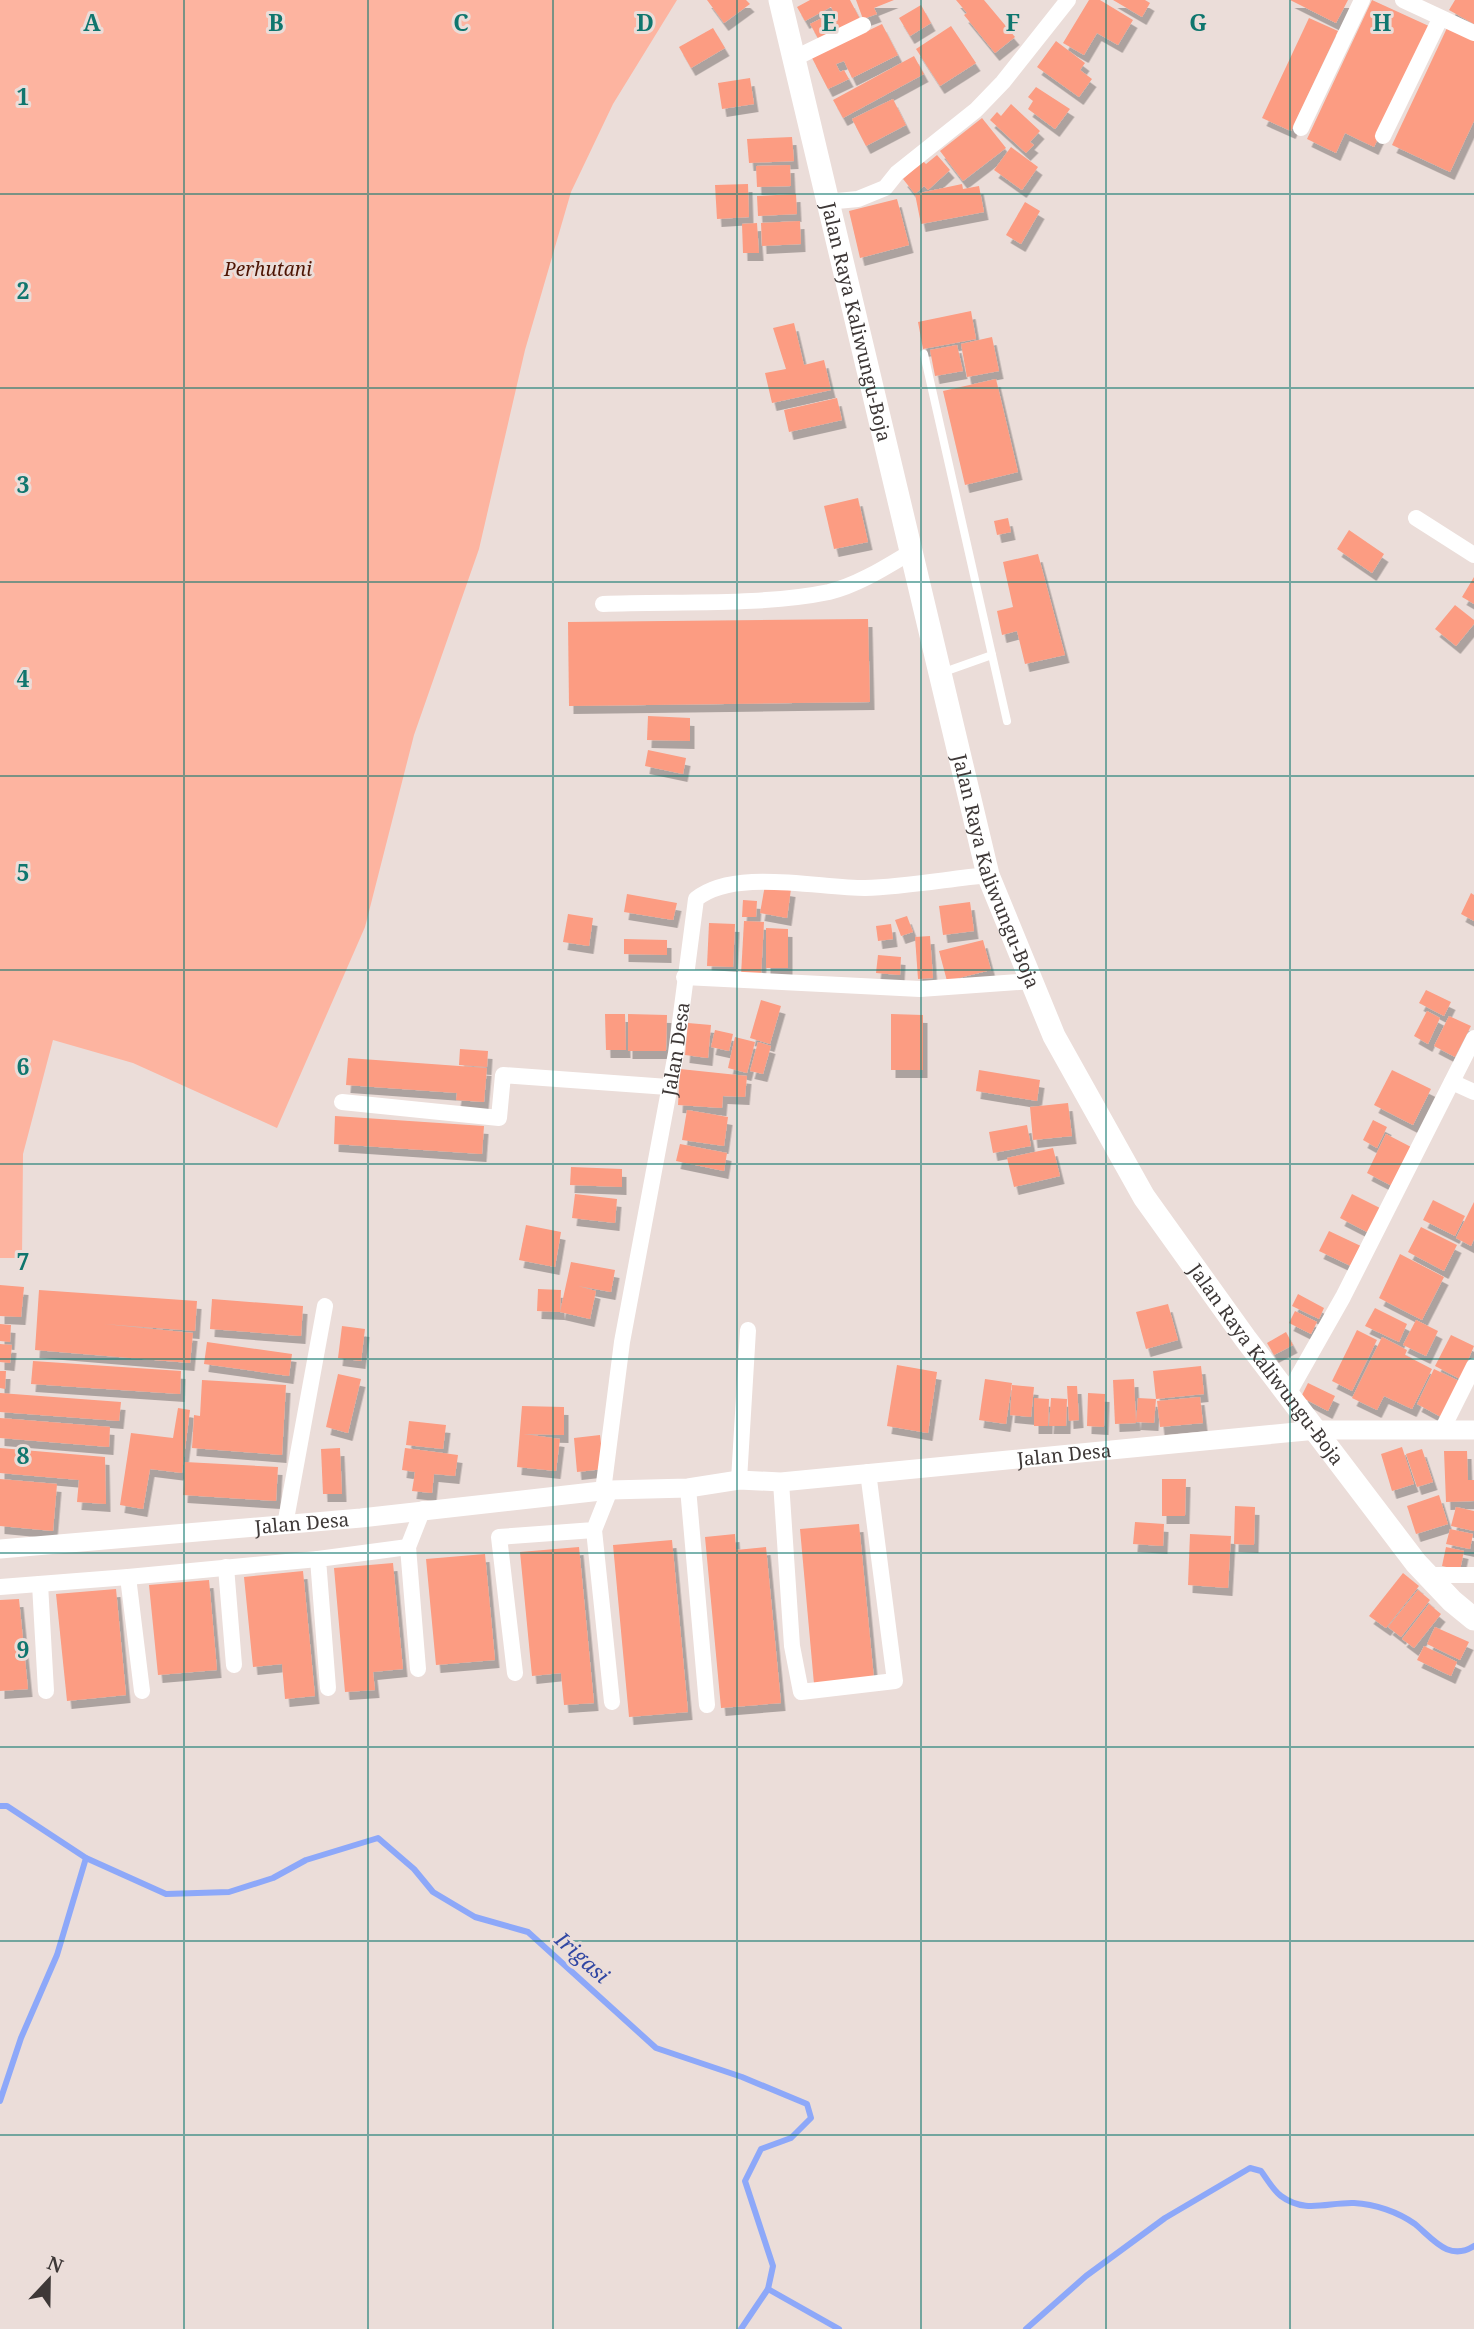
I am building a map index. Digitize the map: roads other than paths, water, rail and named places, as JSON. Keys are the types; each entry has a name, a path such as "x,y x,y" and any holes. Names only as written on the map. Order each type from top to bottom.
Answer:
{"main road":[{"name":"Jalan Raya Kaliwungu-Boja","path":"779,0 988,875 1054,1036 1144,1197 1288,1394 1428,1575 1474,1619"}],"street":[{"path":"826,202 859,199 874,195 885,188 897,173 976,110 1003,82 1068,0"},
{"path":"1301,128 1363,0"},
{"path":"1402,0 1424,4 1440,19 1474,33"},
{"path":"1383,136 1440,19"},
{"path":"795,58 863,25"},
{"path":"1416,518 1474,555"},
{"path":"603,604 770,598 830,592 875,574 911,552"},
{"name":"Jalan Desa","path":"607,1490 622,1342 668,1087 696,899 708,889 756,883 865,888 988,875"},
{"path":"684,977 920,989 1032,981"},
{"path":"1288,1394 1343,1297 1474,1038"},
{"path":"342,1102 499,1118 503,1075 668,1087"},
{"path":"1452,1082 1474,1092"},
{"path":"285,1525 325,1306"},
{"path":"739,1479 748,1330"},
{"path":"1441,1430 1474,1366"},
{"name":"Jalan Desa","path":"0,1549 285,1525 607,1490 688,1488 739,1479 781,1482 1317,1430 1474,1430"},
{"path":"781,1482 792,1646 801,1692 895,1681 868,1472"},
{"path":"688,1488 707,1705"},
{"path":"607,1490 594,1530 612,1702"},
{"path":"418,1670 408,1547 423,1509"},
{"path":"515,1673 499,1537 594,1530"},
{"path":"0,1587 318,1559 408,1547"},
{"path":"318,1559 328,1688"},
{"path":"226,1567 234,1665"},
{"path":"1428,1575 1474,1575"},
{"path":"128,1577 142,1691"},
{"path":"40,1584 46,1691"}],"lane":[{"path":"924,354 1007,721"},
{"path":"941,674 992,654"}],"waterway":[{"name":"Irigasi","path":"0,1806 7,1806 86,1858 166,1894 229,1892 273,1878 306,1860 378,1838 414,1869 433,1892 475,1917 528,1932 656,2048 742,2077 807,2104 811,2118 791,2138 761,2149 745,2181 773,2266 768,2289 741,2329"},
{"name":"Irigasi","path":"0,2101 21,2038 57,1955 86,1858"},
{"path":"1026,2329 1086,2276 1165,2218 1250,2168 1261,2171 1278,2194 1299,2205 1354,2203 1378,2207 1394,2212 1415,2224 1435,2242 1449,2250 1465,2250 1474,2246"},
{"path":"768,2289 839,2329"}],"park label":[{"name":"Perhutani","path":"268,269"}]}
